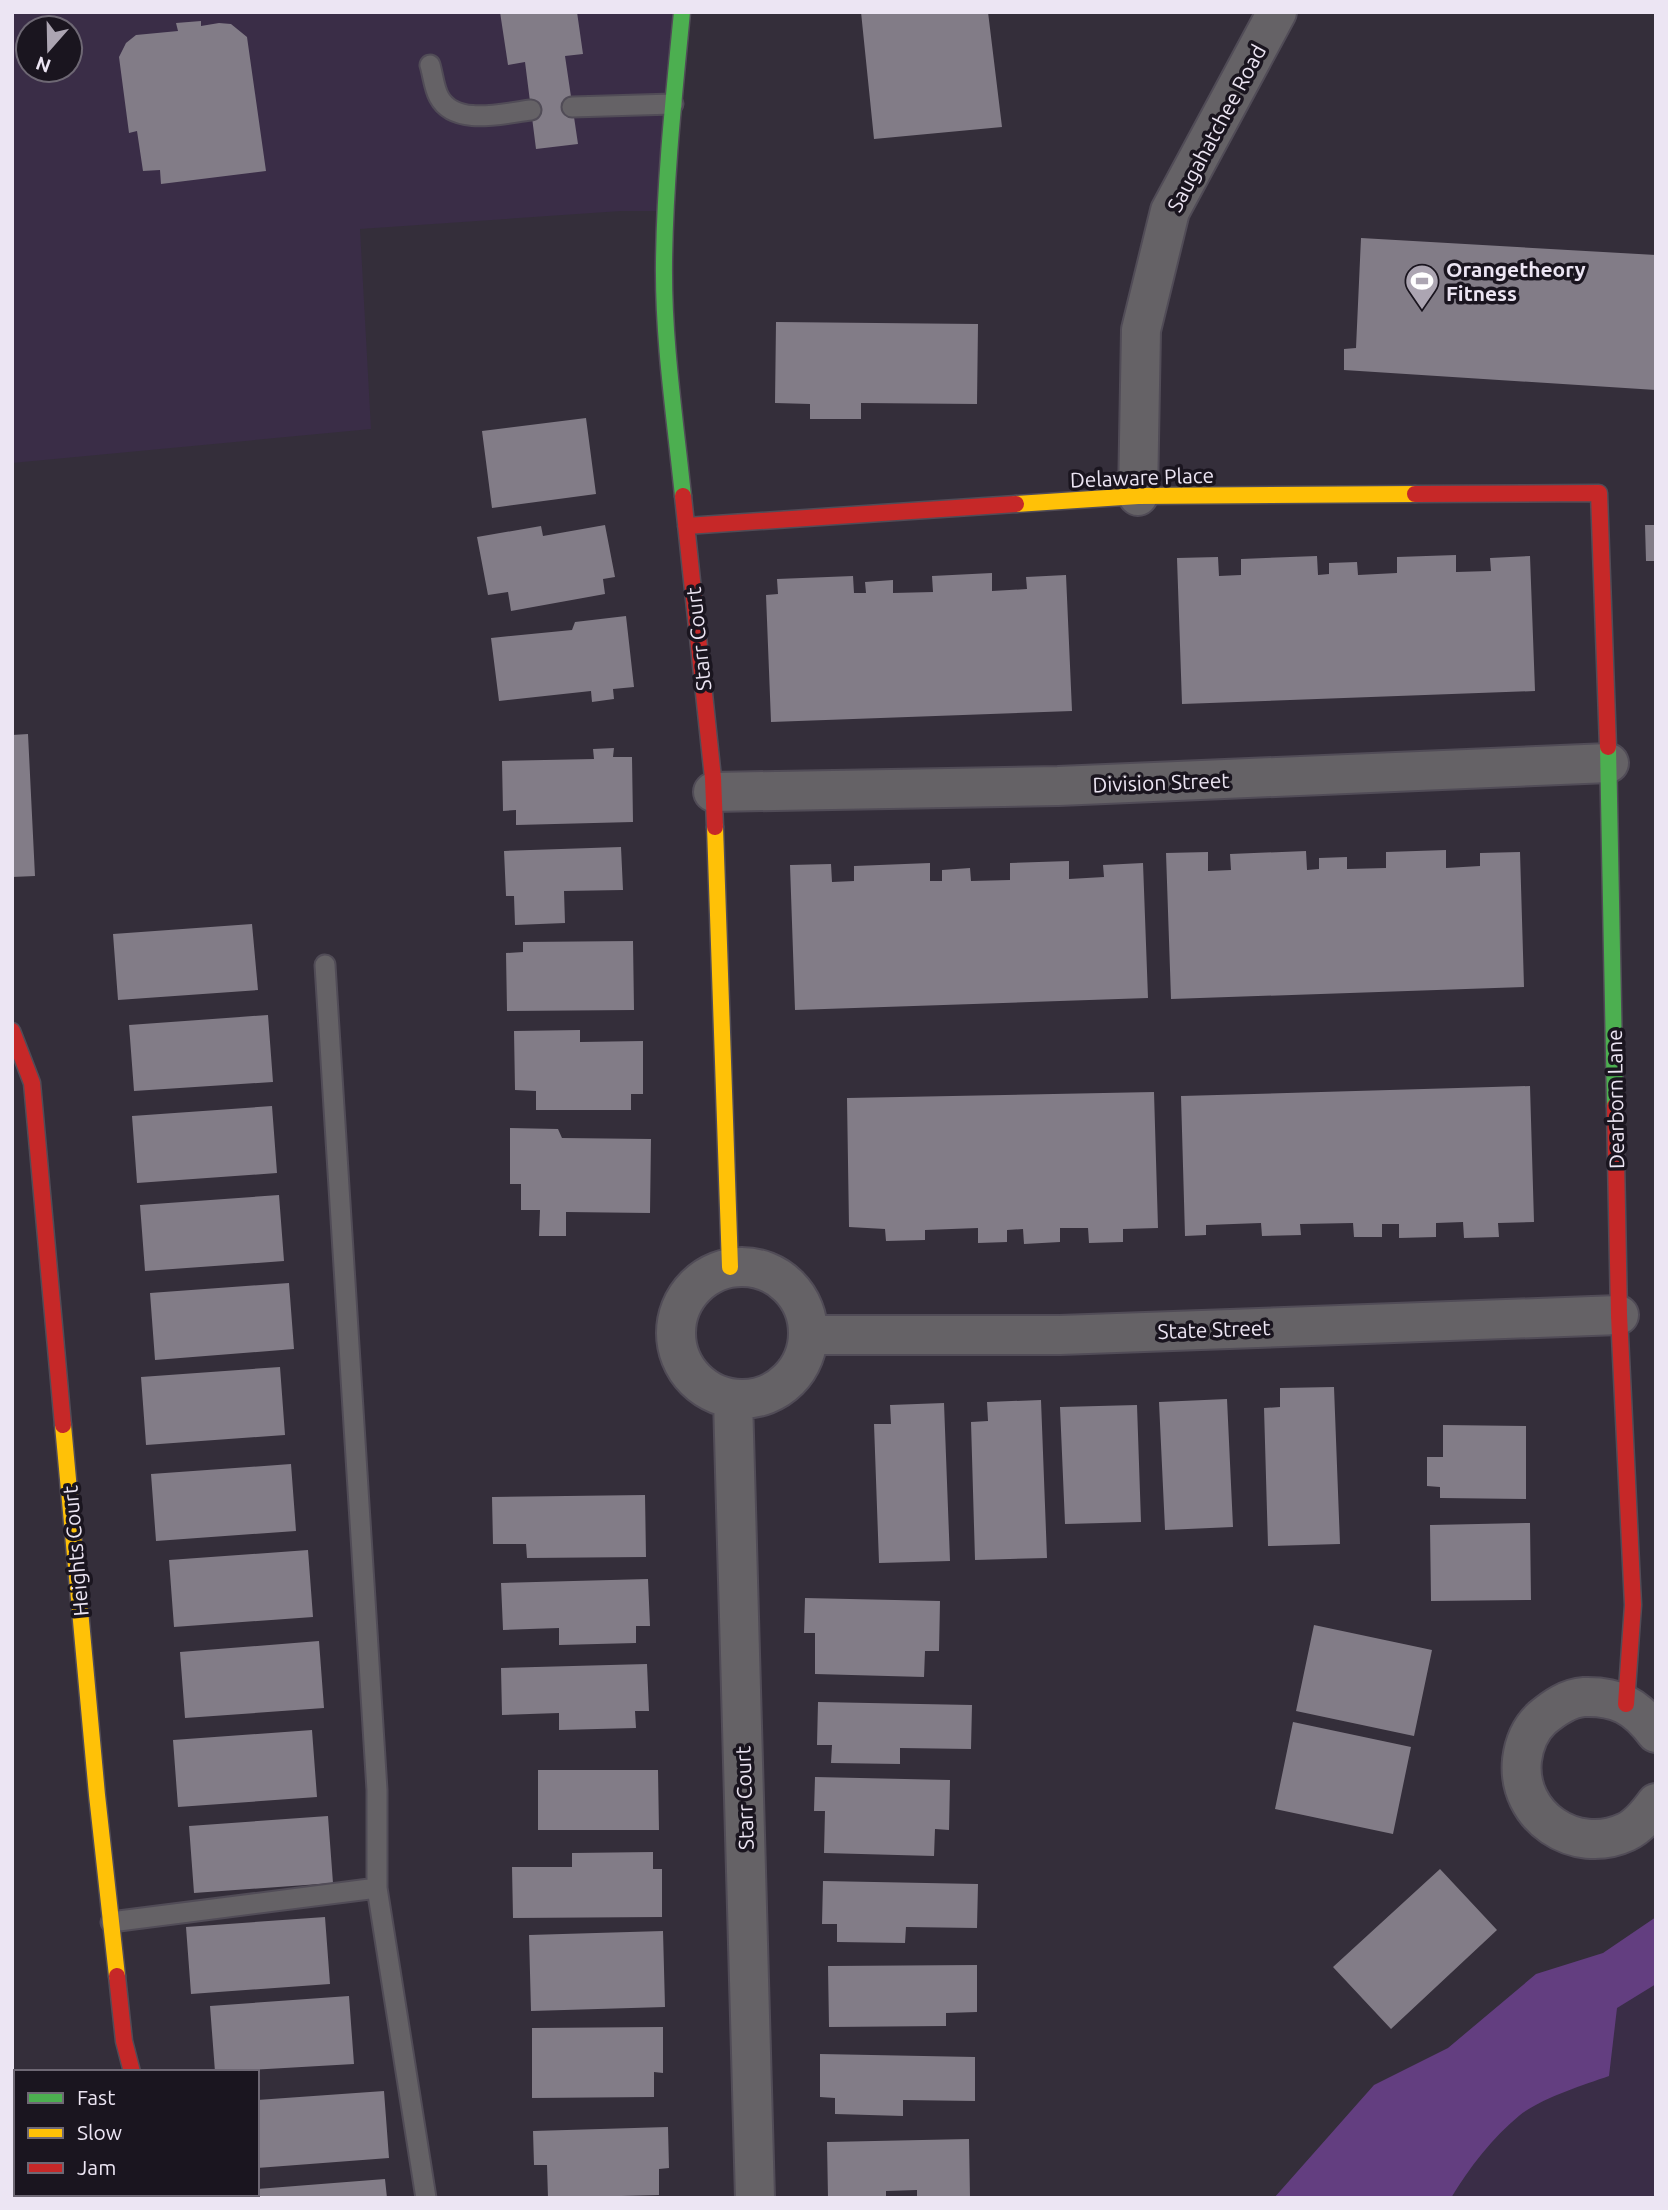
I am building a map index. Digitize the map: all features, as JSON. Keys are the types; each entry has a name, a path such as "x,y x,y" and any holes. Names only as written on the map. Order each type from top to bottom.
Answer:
{"street":[{"name":"Starr Court","path":"682,12 663,261 670,391 713,792 730,1267"},
{"name":"Saugahatchee Road","path":"1138,496 1141,330 1170,211 1277,12"},
{"name":"Delaware Place","path":"686,526 1138,496 1599,493"},
{"name":"Dearborn Lane","path":"1599,493 1609,763 1619,1315 1633,1605 1626,1704"},
{"name":"Division Street","path":"713,792 1058,786 1609,763"},
{"name":"Heights Court","path":"12,1031 32,1083 97,1795 124,2041 131,2070"},
{"path":"730,1267 750,1267 769,1272 786,1282 807,1315 809,1335 804,1357 793,1376 776,1391 756,1398 733,1399 707,1389 686,1369 678,1353 675,1334 681,1307 697,1283 712,1273 730,1267"},
{"name":"State Street","path":"809,1335 1060,1335 1619,1315"},
{"name":"Starr Court","path":"733,1399 755,2198"},
{"path":"1656,1733 1644,1717 1626,1704 1602,1696 1577,1698 1553,1708 1535,1725 1524,1748 1521,1772 1526,1797 1541,1818 1560,1833 1584,1839 1607,1839 1628,1832 1646,1818 1656,1803"}],"lane":[{"path":"430,65 439,97 451,111 468,115 531,110"},
{"path":"572,107 673,104"},
{"path":"325,965 377,1790 377,1888 426,2198"},
{"path":"111,1922 377,1888"}],"shaded area":[{"path":"12,12 682,12 667,211 621,211 360,229 371,429 12,463"},
{"path":"1656,1917 1656,1984 1617,2008 1609,2076 1551,2098 1520,2115 1482,2154 1451,2198 1274,2198 1374,2085 1448,2048 1536,1974 1603,1953"},
{"path":"1656,1950 1656,2198 1392,2198"}],"building":[{"path":"500,12 577,12 583,54 565,56 578,144 536,149 525,62 508,65"},
{"path":"861,12 988,12 1002,127 874,139"},
{"path":"201,21 201,26 231,24 247,37 266,171 161,184 160,170 143,171 137,131 129,133 119,57 126,43 136,35 178,31 176,23"},
{"path":"1361,238 1656,255 1656,390 1344,370 1344,349 1356,348"},
{"path":"776,322 978,324 977,404 861,403 861,419 810,419 810,404 775,403"},
{"path":"586,418 596,494 492,508 482,431"},
{"path":"605,525 615,577 603,579 605,594 511,611 508,592 488,595 477,537 541,526 543,536"},
{"path":"1645,525 1656,525 1656,561 1646,561"},
{"path":"1456,555 1456,572 1491,571 1490,558 1530,556 1535,691 1182,704 1177,558 1218,557 1219,576 1241,575 1241,559 1317,556 1318,575 1329,574 1329,563 1357,562 1358,575 1397,573 1397,557"},
{"path":"992,573 992,591 1027,589 1026,577 1066,575 1072,711 771,722 766,595 778,594 777,579 853,576 854,593 866,593 865,582 893,580 893,593 933,592 932,576"},
{"path":"626,616 634,687 613,689 614,699 592,702 591,691 499,701 491,638 572,630 575,622"},
{"path":"28,734 35,876 12,877 12,735"},
{"path":"614,748 613,757 632,757 633,822 516,825 516,810 503,811 502,761 594,759 593,749"},
{"path":"621,847 623,890 564,891 565,923 515,925 514,896 506,896 504,851"},
{"path":"1446,850 1446,868 1480,866 1480,853 1520,852 1524,987 1171,999 1166,853 1208,852 1208,871 1231,870 1230,854 1306,851 1307,870 1319,869 1319,858 1347,857 1347,869 1386,868 1386,852"},
{"path":"1069,861 1069,879 1104,877 1103,865 1143,863 1148,998 795,1010 790,865 831,864 832,882 854,881 854,866 930,863 930,881 942,881 942,870 970,868 971,881 1010,880 1010,863"},
{"path":"252,924 258,990 118,1000 113,934"},
{"path":"633,941 634,1010 507,1011 506,953 523,952 523,942"},
{"path":"268,1015 273,1082 134,1091 129,1025"},
{"path":"580,1030 580,1042 643,1041 643,1094 631,1094 631,1110 536,1110 536,1091 515,1090 514,1031"},
{"path":"1530,1086 1534,1222 1498,1223 1499,1237 1464,1238 1463,1222 1436,1223 1436,1237 1399,1238 1399,1224 1382,1224 1382,1237 1354,1237 1353,1223 1300,1224 1301,1235 1262,1236 1261,1223 1206,1225 1206,1235 1185,1236 1181,1096"},
{"path":"1154,1092 1158,1228 1123,1229 1123,1242 1089,1243 1088,1228 1060,1228 1060,1242 1024,1244 1023,1229 1007,1230 1007,1242 978,1243 978,1228 925,1230 925,1240 886,1241 885,1229 849,1227 847,1098"},
{"path":"272,1106 277,1173 137,1183 132,1116"},
{"path":"510,1128 558,1129 562,1138 651,1139 650,1213 566,1212 566,1236 539,1236 540,1210 521,1210 521,1184 510,1184"},
{"path":"279,1195 284,1261 145,1271 140,1205"},
{"path":"289,1283 294,1349 155,1360 150,1293"},
{"path":"280,1367 285,1435 146,1445 141,1377"},
{"path":"1334,1387 1340,1544 1268,1546 1264,1408 1280,1407 1280,1388"},
{"path":"1227,1399 1233,1527 1165,1530 1159,1402"},
{"path":"1041,1400 1047,1558 975,1560 971,1422 988,1421 987,1402"},
{"path":"944,1403 950,1561 879,1563 874,1424 891,1424 890,1405"},
{"path":"1137,1405 1141,1522 1065,1524 1060,1407"},
{"path":"1443,1425 1526,1426 1526,1499 1440,1498 1440,1487 1427,1486 1427,1457 1443,1457"},
{"path":"291,1464 296,1531 156,1541 151,1474"},
{"path":"645,1495 646,1557 527,1558 526,1544 493,1544 492,1497"},
{"path":"1530,1523 1531,1600 1431,1601 1430,1525"},
{"path":"308,1550 313,1617 174,1627 169,1560"},
{"path":"648,1579 650,1626 636,1626 636,1643 559,1645 559,1628 503,1630 501,1583"},
{"path":"805,1598 940,1601 939,1651 925,1651 924,1677 815,1674 815,1633 804,1633"},
{"path":"1314,1625 1432,1650 1414,1736 1296,1711"},
{"path":"319,1641 324,1708 185,1718 180,1652"},
{"path":"647,1664 649,1711 635,1711 636,1728 559,1730 559,1713 502,1715 501,1668"},
{"path":"818,1702 972,1705 971,1749 900,1748 900,1764 831,1763 832,1745 817,1745"},
{"path":"1293,1722 1411,1747 1393,1834 1275,1809"},
{"path":"312,1730 317,1797 178,1807 173,1740"},
{"path":"538,1770 658,1770 659,1830 538,1830"},
{"path":"815,1777 950,1780 949,1830 935,1829 934,1856 824,1853 825,1811 814,1811"},
{"path":"328,1816 333,1883 194,1893 189,1826"},
{"path":"653,1852 653,1869 662,1869 662,1917 513,1918 512,1867 572,1867 572,1853"},
{"path":"1440,1869 1497,1930 1391,2029 1333,1967"},
{"path":"823,1881 978,1884 977,1928 906,1927 905,1943 837,1942 837,1924 822,1924"},
{"path":"325,1917 330,1984 191,1994 186,1927"},
{"path":"663,1931 665,2007 531,2011 529,1935"},
{"path":"977,1965 977,2012 946,2013 946,2026 829,2027 828,1966"},
{"path":"349,1996 354,2064 215,2070 210,2006"},
{"path":"663,2027 663,2073 654,2072 654,2097 532,2098 532,2028"},
{"path":"820,2054 975,2057 975,2101 903,2100 903,2116 835,2114 835,2098 820,2097"},
{"path":"384,2091 389,2158 259,2168 259,2100"},
{"path":"668,2127 669,2168 659,2169 659,2195 548,2198 547,2165 534,2165 533,2131"},
{"path":"969,2139 970,2198 917,2198 917,2190 886,2191 886,2198 828,2198 827,2142"},
{"path":"385,2179 387,2198 247,2198 259,2196 259,2189"}],"traffic: fast":[{"path":"682,12 668,168 664,292 667,350 683,496"},
{"path":"1608,747 1615,1106"}],"traffic: slow":[{"path":"1016,504 1138,496 1415,494"},
{"path":"715,827 730,1267"},
{"path":"63,1425 97,1795 117,1976"}],"traffic: jam":[{"path":"1415,494 1599,493 1608,747"},
{"path":"683,496 713,778 715,827"},
{"path":"686,526 1016,504"},
{"path":"12,1031 32,1083 63,1425"},
{"path":"1615,1106 1619,1315 1633,1605 1626,1704"},
{"path":"117,1976 124,2041 131,2070"}],"place":[{"name":"Orangetheory Fitness","path":"1422,311"}]}
